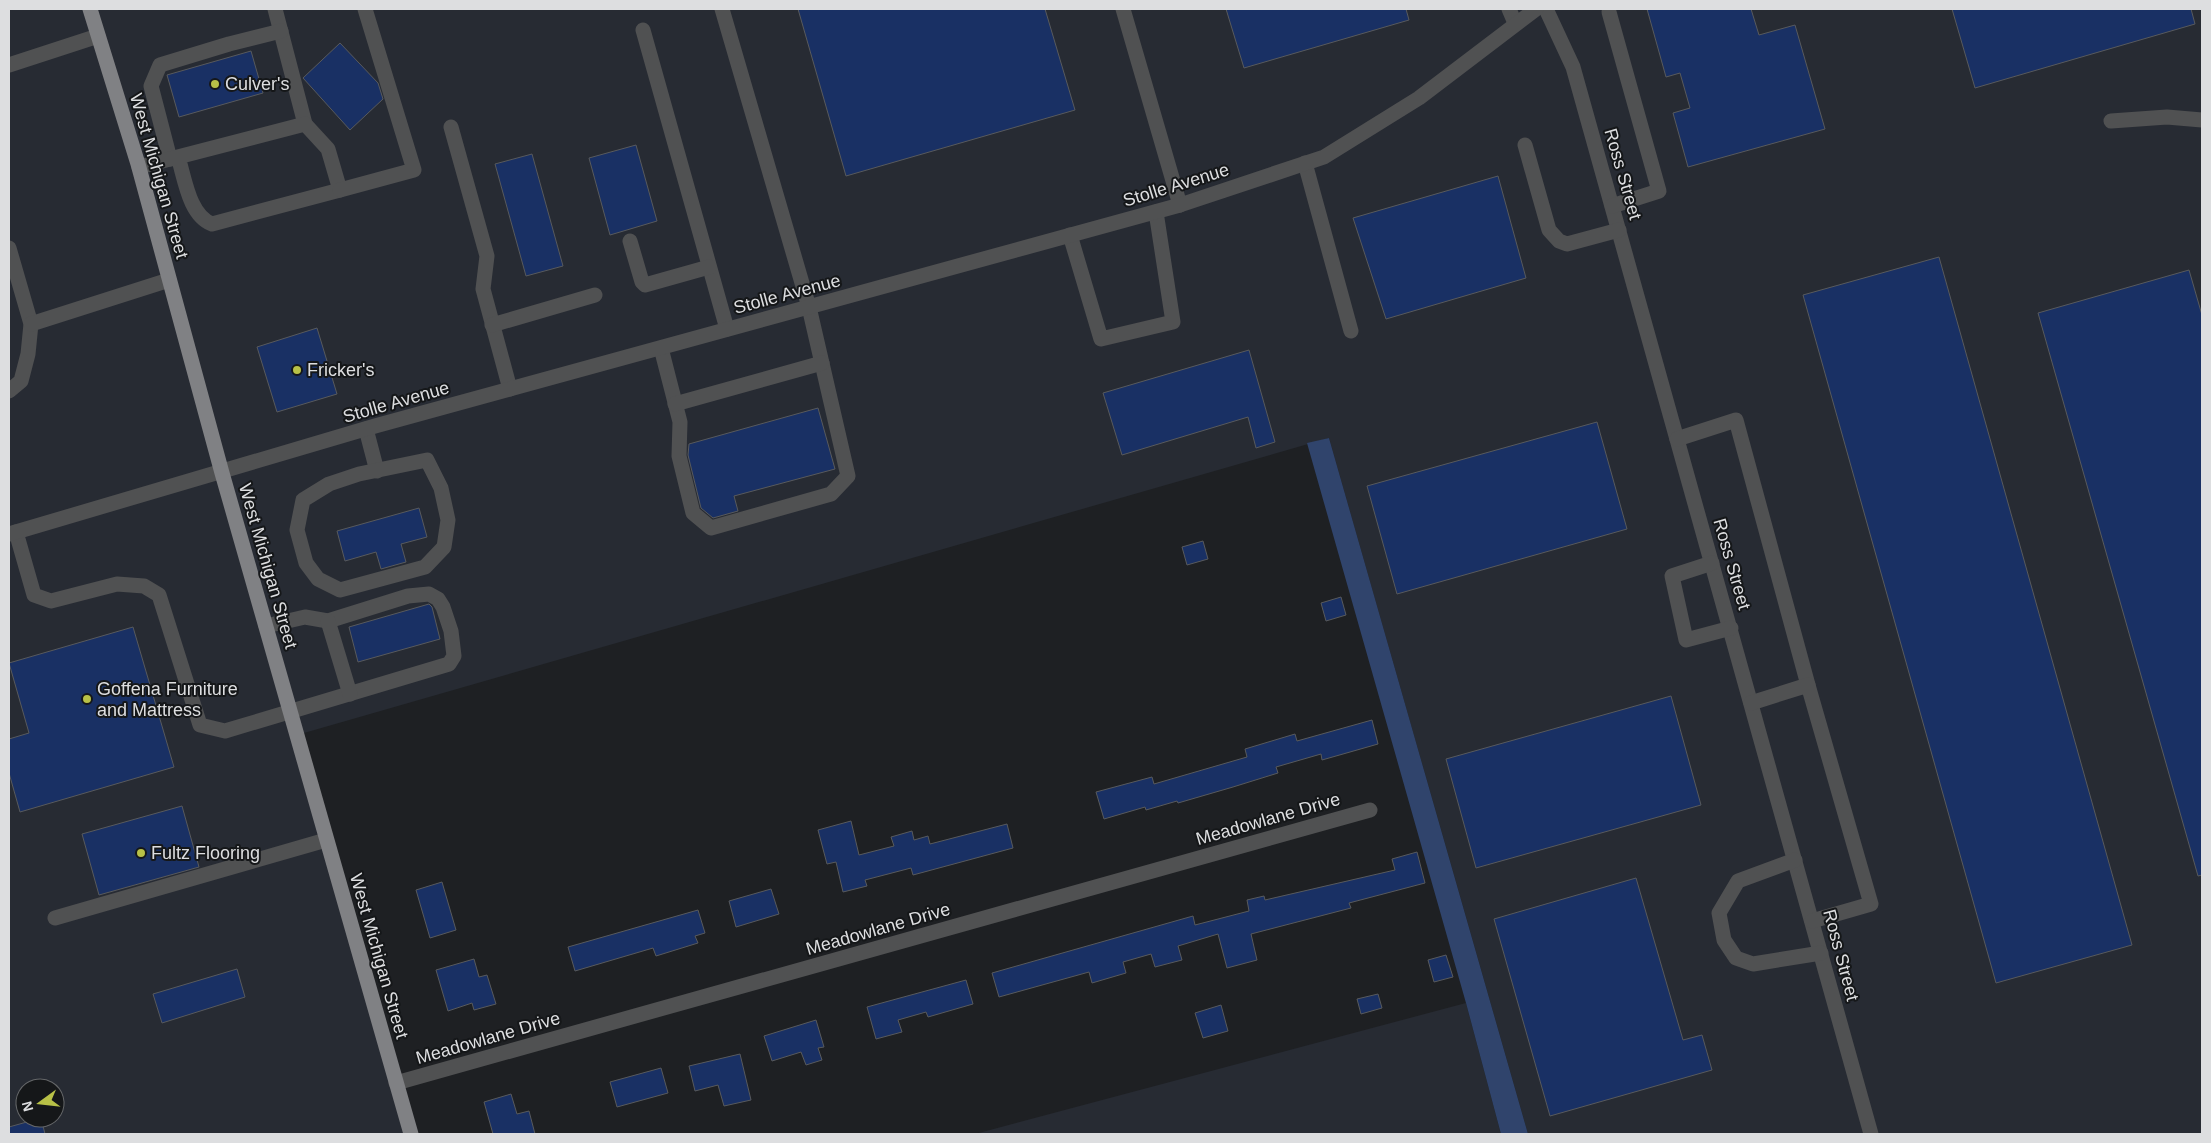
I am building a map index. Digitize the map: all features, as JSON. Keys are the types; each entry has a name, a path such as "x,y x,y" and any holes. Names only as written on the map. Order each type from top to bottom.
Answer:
{"main road":[{"name":"West Michigan Street","path":"90,9 139,167 222,473 411,1134"}],"street":[{"path":"275,9 305,124 328,149 340,190"},
{"path":"281,32 229,44 160,66 151,86 174,158 195,209 204,220 212,224 414,170 365,9"},
{"path":"661,348 680,422 679,456 693,513 711,528 831,494 848,476 809,307 722,9"},
{"path":"1123,9 1180,205"},
{"path":"1509,9 1515,23"},
{"name":"Stolle Avenue","path":"12,533 222,473 366,429 1156,212 1305,163 1324,156 1419,98 1515,23 1536,9"},
{"name":"Ross Street","path":"1546,9 1574,67 1871,1134"},
{"path":"1609,12 1659,191 1612,206"},
{"path":"643,30 727,329"},
{"path":"9,65 98,36"},
{"path":"2111,121 2167,117 2202,120"},
{"path":"139,167 305,124"},
{"path":"451,127 487,256 483,289 510,389"},
{"path":"1525,145 1549,230 1559,241 1567,244 1619,230"},
{"path":"1305,163 1351,331"},
{"path":"1070,235 1101,339 1173,322 1156,212"},
{"path":"630,241 642,282 645,285 709,267"},
{"path":"9,391 21,380 28,354 31,324 10,255"},
{"path":"31,324 169,280"},
{"path":"492,324 595,295"},
{"path":"676,404 822,363"},
{"path":"1677,439 1736,420 1808,685 1871,904 1812,921"},
{"path":"366,429 376,471"},
{"path":"427,460 441,488 448,520 444,547 425,567 340,590 318,579 306,563 297,530 303,500 329,484 358,474 376,471 427,460"},
{"path":"12,533 34,594 51,601 117,584 144,586 159,595 200,725 225,731 449,664 454,656 451,632 443,607 438,599 430,594 408,596 328,621 305,617 266,626"},
{"path":"1712,563 1672,576 1686,640 1731,628"},
{"path":"328,621 350,694"},
{"path":"1751,703 1808,685"},
{"name":"Meadowlane Drive","path":"396,1083 1370,810"},
{"path":"55,918 326,840"},
{"path":"1795,860 1738,881 1719,914 1724,940 1736,958 1754,964 1821,953"}],"shaded area":[{"path":"9,9 2202,9 2202,1134 1528,1134 1329,438 297,735 411,1134 9,1134"},
{"path":"1329,438 1528,1134 1501,1134 1466,1003 1307,443"},
{"path":"1466,1003 1501,1134 975,1134"}],"building":[{"path":"798,9 1045,9 1075,110 846,176"},
{"path":"1226,9 1406,9 1409,20 1244,68"},
{"path":"1647,9 1751,9 1759,35 1795,25 1825,129 1688,167 1673,113 1690,108 1680,73 1666,77"},
{"path":"1952,9 2191,9 2195,24 1975,88"},
{"path":"340,43 378,83 383,99 350,130 303,78"},
{"name":"Culver's","path":"251,51 263,93 179,117 167,75"},
{"path":"636,145 657,221 610,235 589,158"},
{"path":"532,154 563,266 526,276 495,164"},
{"path":"1498,176 1526,278 1386,319 1353,218"},
{"path":"1939,257 2132,945 1996,983 1803,295"},
{"path":"2189,270 2202,315 2202,875 2198,876 2038,313"},
{"name":"Fricker's","path":"317,328 337,394 277,412 257,347"},
{"path":"1249,350 1275,442 1256,448 1248,417 1122,455 1103,393"},
{"path":"818,408 835,469 734,496 738,511 713,518 701,508 688,455 689,444"},
{"path":"1597,422 1627,529 1397,594 1367,486"},
{"path":"419,508 427,537 401,544 406,562 381,569 376,552 345,561 337,531"},
{"path":"1203,541 1208,559 1187,565 1182,547"},
{"path":"1341,597 1346,615 1326,621 1321,603"},
{"path":"429,604 432,607 440,639 358,662 349,627"},
{"name":"Goffena Furniture and Mattress","path":"133,627 174,767 20,812 9,773 9,739 29,733 9,663"},
{"path":"1671,696 1701,805 1476,868 1446,759"},
{"path":"1372,720 1378,744 1322,760 1321,754 1276,767 1278,773 1233,787 1178,803 1177,801 1146,810 1145,807 1104,819 1096,792 1152,777 1154,784 1247,757 1245,749 1295,734 1297,741"},
{"name":"Fultz Flooring","path":"182,806 199,867 99,895 82,834"},
{"path":"851,821 859,855 894,846 891,837 912,831 914,840 928,836 930,844 1007,824 1013,848 913,875 911,868 865,880 867,886 843,892 836,862 827,864 818,830"},
{"path":"1417,852 1425,883 1349,903 1351,908 1251,934 1257,960 1227,968 1218,934 1178,946 1182,960 1155,967 1151,954 1123,962 1126,973 1092,983 1089,972 999,997 992,973 1193,916 1195,925 1249,911 1247,900 1264,896 1265,900 1395,870 1392,859"},
{"path":"1636,878 1683,1040 1702,1035 1712,1070 1550,1116 1494,919"},
{"path":"442,882 456,930 430,938 416,890"},
{"path":"771,889 779,914 736,927 729,901"},
{"path":"698,910 705,933 695,936 698,943 656,956 653,948 575,971 568,947"},
{"path":"1446,955 1453,977 1434,982 1428,960"},
{"path":"474,959 479,977 487,975 496,1004 474,1010 472,1003 448,1011 436,970"},
{"path":"237,969 245,997 162,1023 153,994"},
{"path":"966,980 973,1004 928,1017 926,1012 898,1020 902,1032 876,1039 867,1007"},
{"path":"1378,994 1382,1008 1361,1014 1357,999"},
{"path":"1221,1005 1228,1031 1203,1038 1195,1013"},
{"path":"816,1020 824,1047 818,1048 822,1060 806,1065 801,1052 772,1061 764,1036"},
{"path":"740,1054 751,1100 724,1106 718,1085 695,1091 689,1066"},
{"path":"661,1068 668,1093 617,1107 610,1082"},
{"path":"511,1094 517,1114 529,1111 535,1134 493,1134 484,1102"},
{"path":"15,1125 15,1128 44,1128 45,1134 9,1134 9,1127"}],"place":[{"name":"Culver's","path":"215,84"},
{"name":"Fricker's","path":"297,370"},
{"name":"Goffena Furniture and Mattress","path":"87,699"},
{"name":"Fultz Flooring","path":"141,853"}]}
